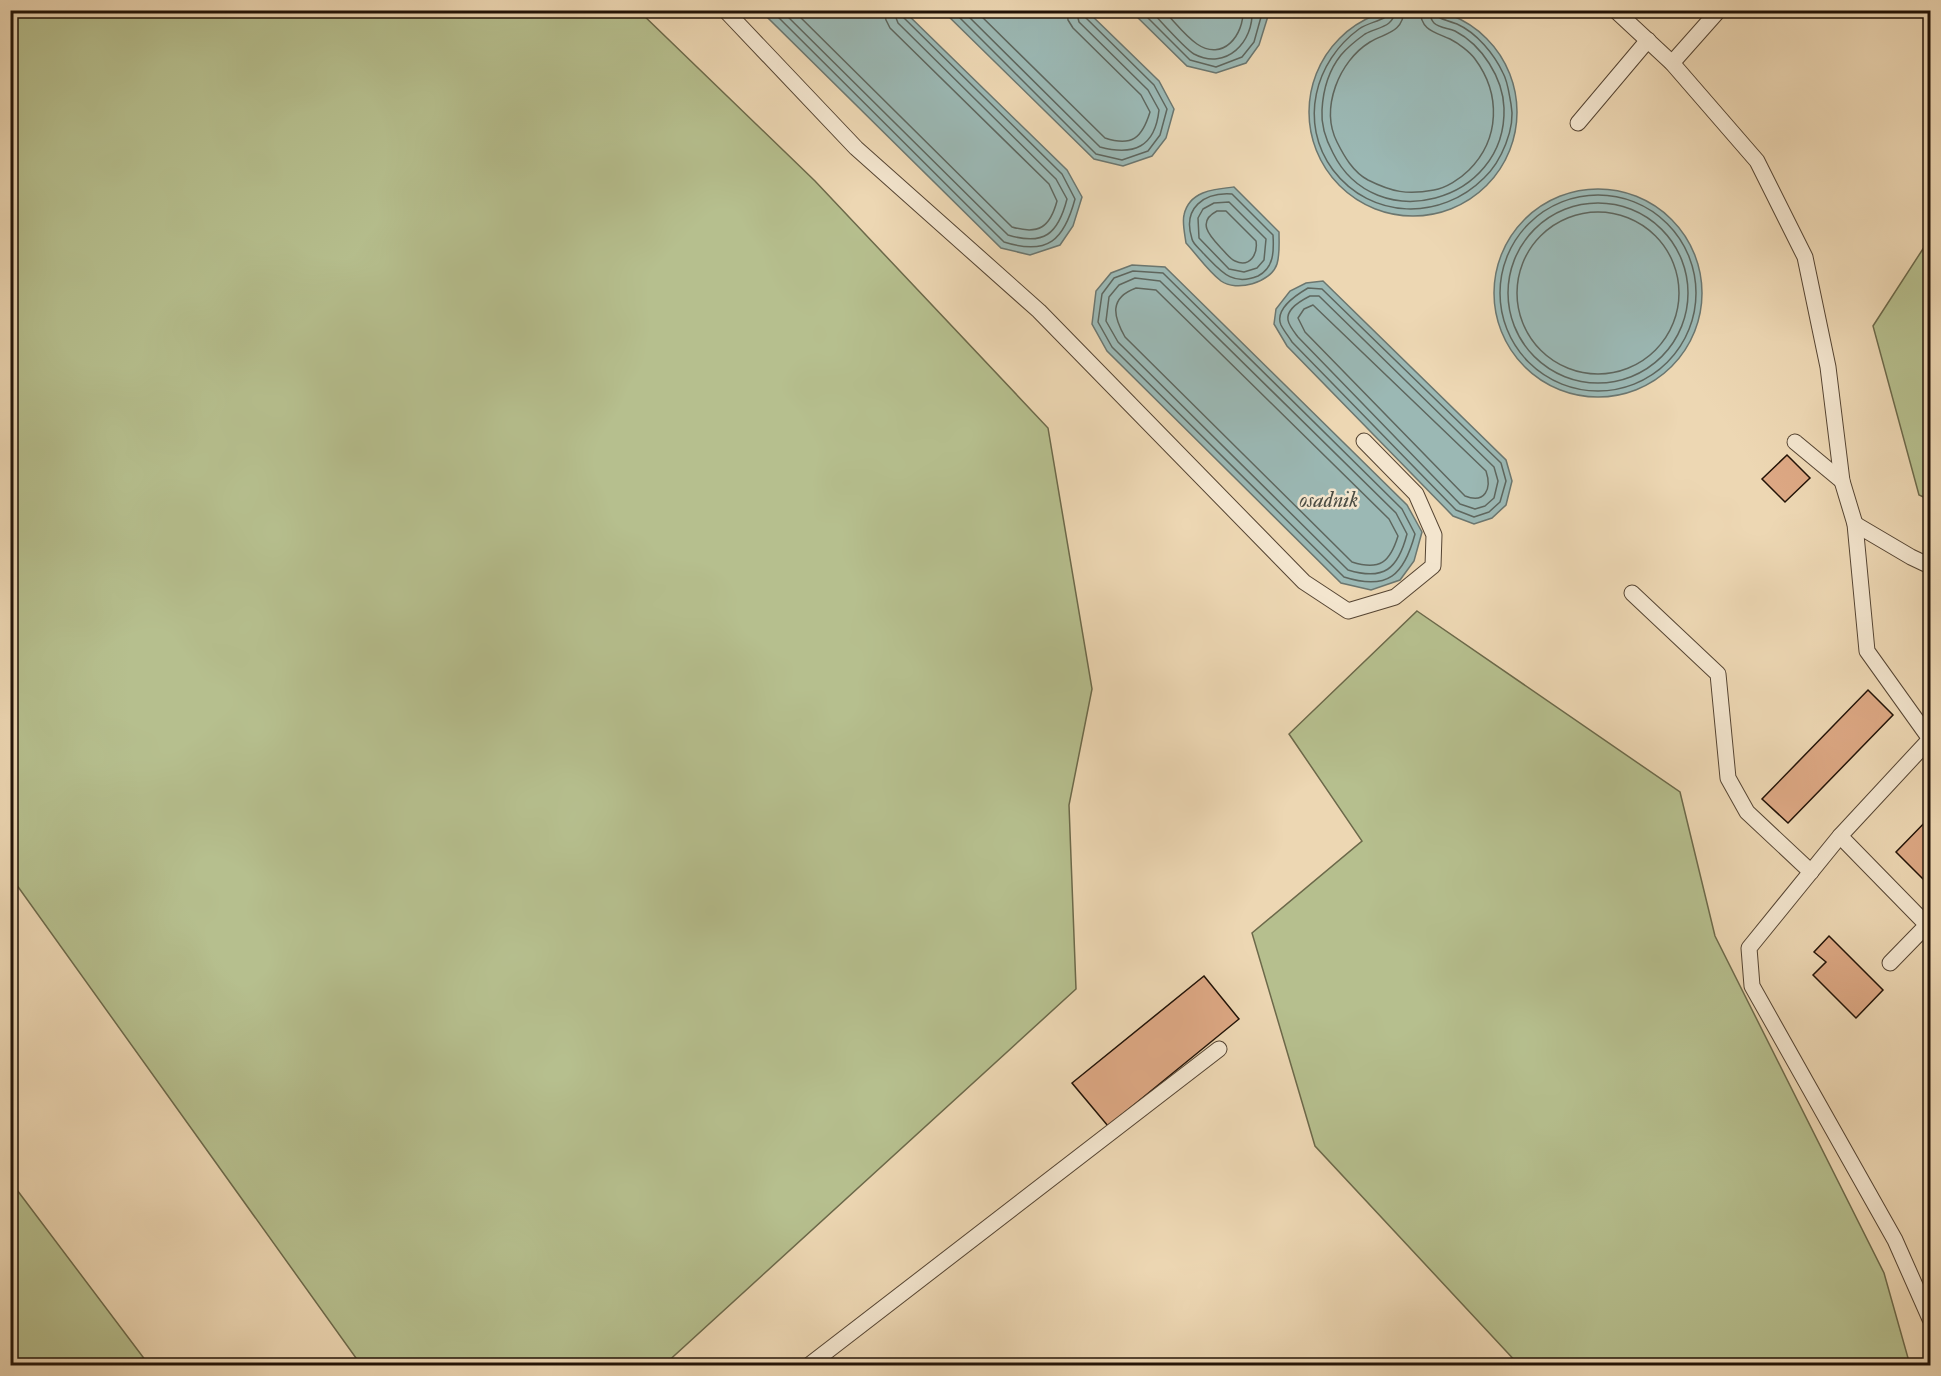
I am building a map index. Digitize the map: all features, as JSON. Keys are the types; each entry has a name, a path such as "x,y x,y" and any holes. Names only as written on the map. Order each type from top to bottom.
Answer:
{"lane":[{"path":"725,10 856,148 1039,311 1304,582 1348,611 1395,597 1433,566 1434,536 1416,494 1364,441"},
{"path":"1616,10 1672,63 1757,161 1805,257 1828,367 1842,481 1856,524 1867,651 1930,739 1840,836 1749,948 1752,986 1895,1240 1930,1318"},
{"path":"1672,63 1719,10"},
{"path":"1578,123 1648,40"},
{"path":"1795,442 1842,481"},
{"path":"1856,524 1930,566"},
{"path":"1632,593 1718,674 1728,778 1747,812 1811,872"},
{"path":"1840,836 1929,926 1890,963"},
{"path":"808,1365 1219,1049"}],"green space":[{"path":"10,11 639,11 815,181 1048,428 1092,689 1069,805 1076,989 664,1365 361,1365 11,877"},
{"path":"1930,238 1930,500 1919,495 1873,326"},
{"path":"1417,611 1680,792 1715,936 1884,1273 1910,1365 1519,1365 1315,1146 1252,933 1362,841 1289,734"},
{"path":"11,1182 149,1365 11,1365"}],"water":[{"path":"1413,8 1433,10 1462,20 1493,46 1509,72 1515,92 1517,112 1515,132 1505,161 1479,192 1453,208 1433,214 1413,216 1393,214 1364,204 1333,178 1317,152 1311,132 1309,112 1311,92 1321,63 1347,32 1373,16 1393,10"},
{"path":"764,11 904,11 1067,170 1082,197 1073,226 1060,245 1030,255 1001,248 766,16"},
{"path":"943,11 1087,11 1159,81 1174,109 1166,138 1152,156 1123,166 1094,159"},
{"path":"1131,11 1265,11 1268,16 1259,45 1246,63 1216,73 1187,66"},
{"path":"1234,187 1279,232 1279,256 1273,271 1261,281 1235,286 1221,281 1186,243 1183,225 1187,207 1197,196 1211,190"},
{"path":"1598,189 1618,191 1638,197 1672,219 1694,253 1700,273 1702,293 1700,313 1694,333 1672,367 1638,389 1618,395 1598,397 1578,395 1558,389 1524,367 1502,333 1496,313 1494,293 1496,273 1502,253 1524,219 1558,197 1578,191"},
{"name":"osadnik","path":"1132,265 1165,267 1407,505 1422,532 1414,561 1400,580 1371,590 1341,583 1107,351 1092,324 1096,291 1111,273"},
{"name":"osadnik","path":"1323,281 1506,460 1512,481 1506,505 1492,518 1474,524 1453,516 1287,346 1274,324 1276,309 1290,291 1306,283"}],"building":[{"path":"1787,455 1810,478 1785,502 1762,479"},
{"path":"1868,690 1893,715 1788,823 1762,799"},
{"path":"1930,817 1930,886 1896,852"},
{"path":"1829,936 1883,990 1856,1018 1813,975 1826,962 1814,952"},
{"path":"1204,976 1239,1019 1108,1126 1072,1083"}]}
